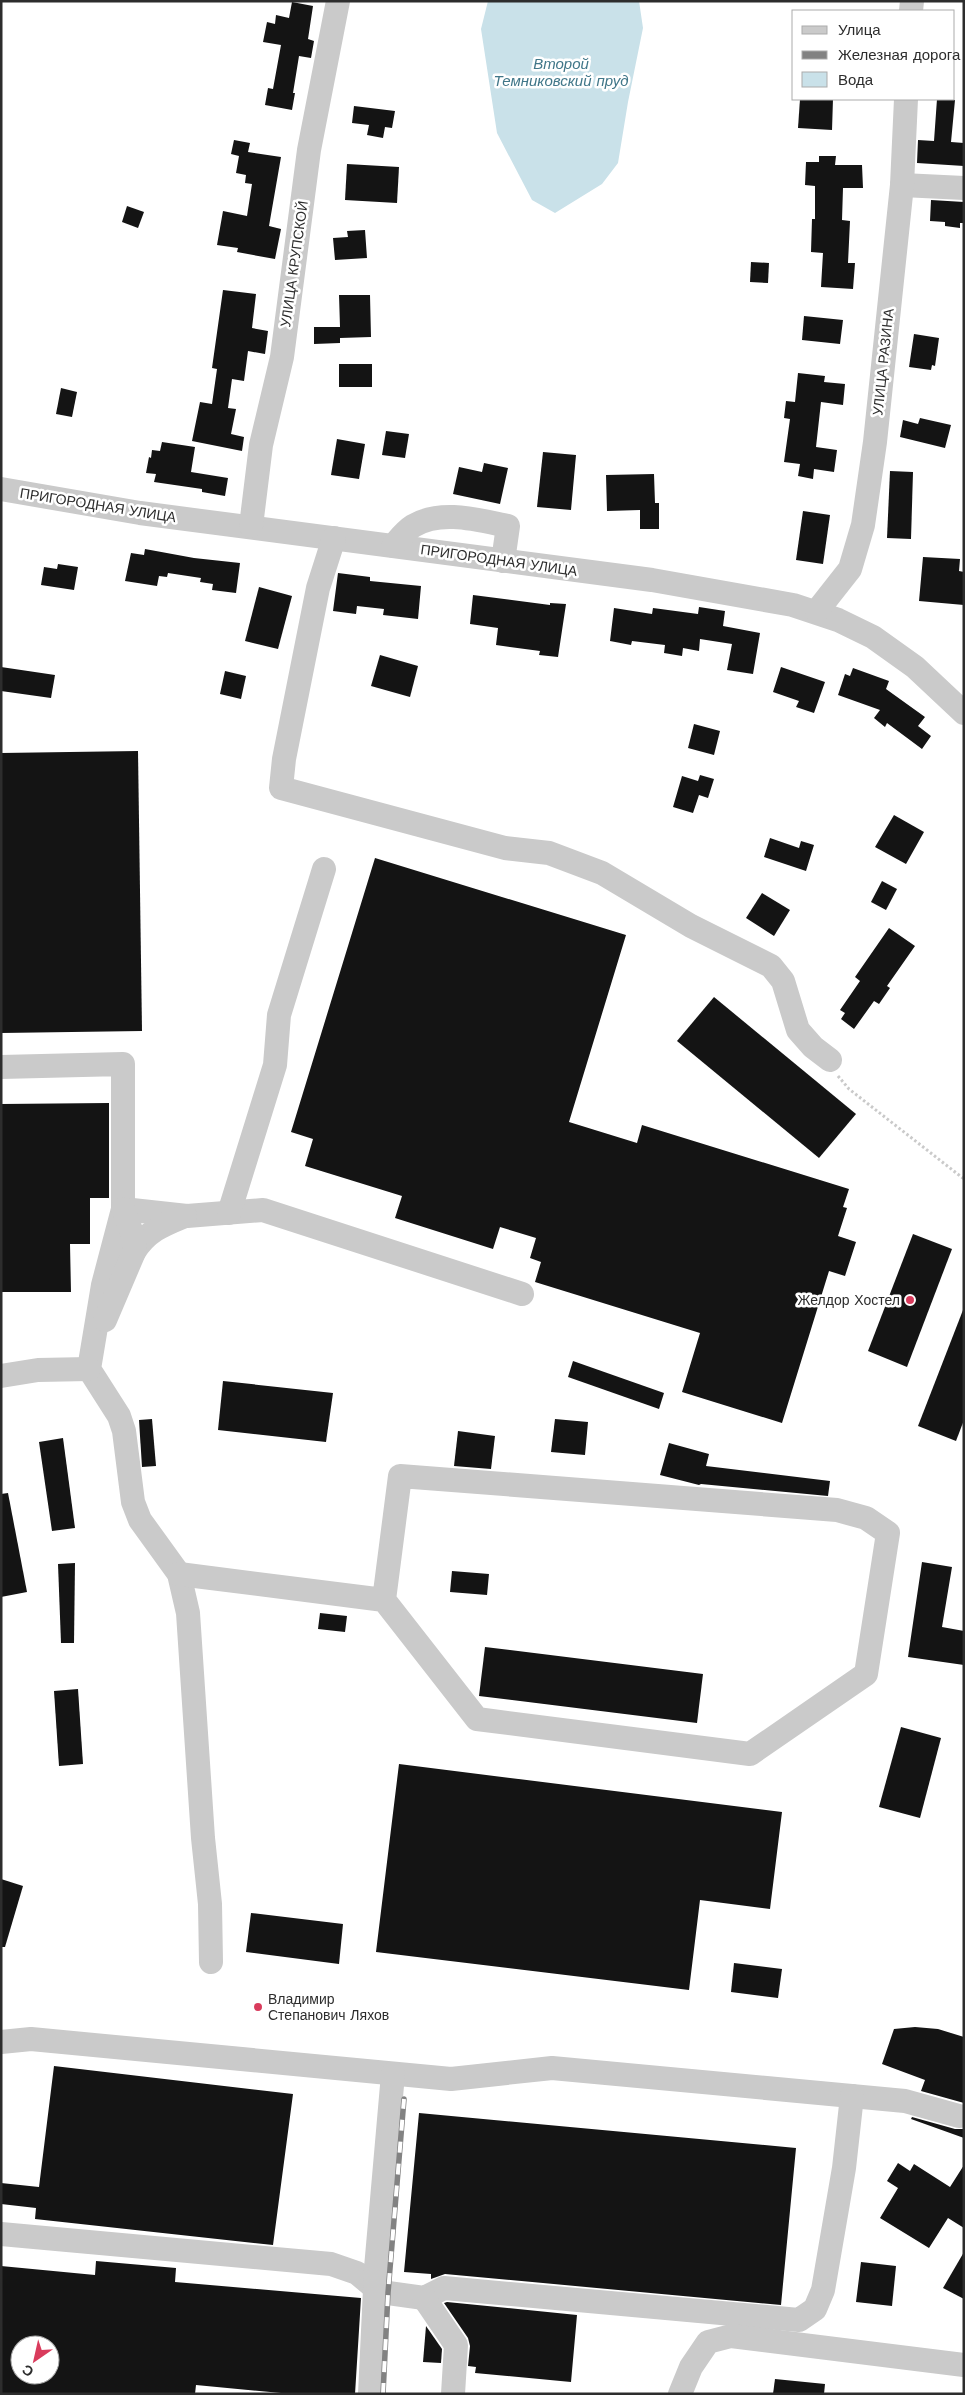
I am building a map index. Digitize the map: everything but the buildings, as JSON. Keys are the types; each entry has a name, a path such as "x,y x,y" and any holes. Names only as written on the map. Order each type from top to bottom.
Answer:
{"street":[{"name":"УЛИЦА КРУПСКОЙ","path":"251,526 261,445 282,357 309,150 338,1"},
{"name":"УЛИЦА РАЗИНА","path":"817,612 850,569 863,525 875,442 902,185 906,100"},
{"path":"902,185 964,188"},
{"name":"ПРИГОРОДНАЯ УЛИЦА","path":"1,489 140,513 251,526 737,594 817,612 856,628 892,650 915,667 964,713"},
{"path":"393,546 411,528 424,520 459,517 508,526 503,561"},
{"path":"334,538 318,588 284,758 281,788 505,848 549,853 602,873 691,926 771,966 783,981 798,1030 830,1060"},
{"path":"229,1213 276,1065 279,1015 324,869"},
{"path":"1,1067 123,1064 126,1217 103,1285 90,1359 119,1416 124,1431 132,1502 140,1520 180,1574 188,1613 203,1838 210,1904 211,1962"},
{"path":"126,1217 187,1216 263,1210 522,1294"},
{"path":"126,1217 145,1231 187,1216"},
{"path":"90,1359 134,1252 136,1241 126,1217"},
{"path":"134,1252 147,1234 157,1228"},
{"path":"1,1376 90,1359"},
{"path":"180,1574 384,1600 477,1719 750,1754 866,1674 888,1533 866,1518 837,1510 400,1476 384,1600"},
{"path":"1,2042 31,2039 451,2079 552,2068 905,2101 959,2116"},
{"path":"370,2394 375,2288 393,2074"},
{"path":"1,2234 331,2264 357,2273 375,2288 388,2293 424,2298 444,2288 798,2320 807,2316 815,2309 823,2290 844,2168 852,2096"},
{"path":"424,2298 456,2345 453,2394"},
{"path":"680,2394 691,2367 708,2342 731,2336 964,2365"}],"path":[{"path":"830,1060 842,1082 964,1179"}],"water":[{"name":"Второй Темниковский пруд","path":"488,1 639,1 643,28 618,163 602,184 555,213 532,200 497,133 481,29"}],"railway":[{"path":"383,2394 388,2293 404,2099"}],"place":[{"name":"Желдор Хостел","path":"910,1300"},
{"name":"Владимир Степанович Ляхов","path":"258,2007"}]}
